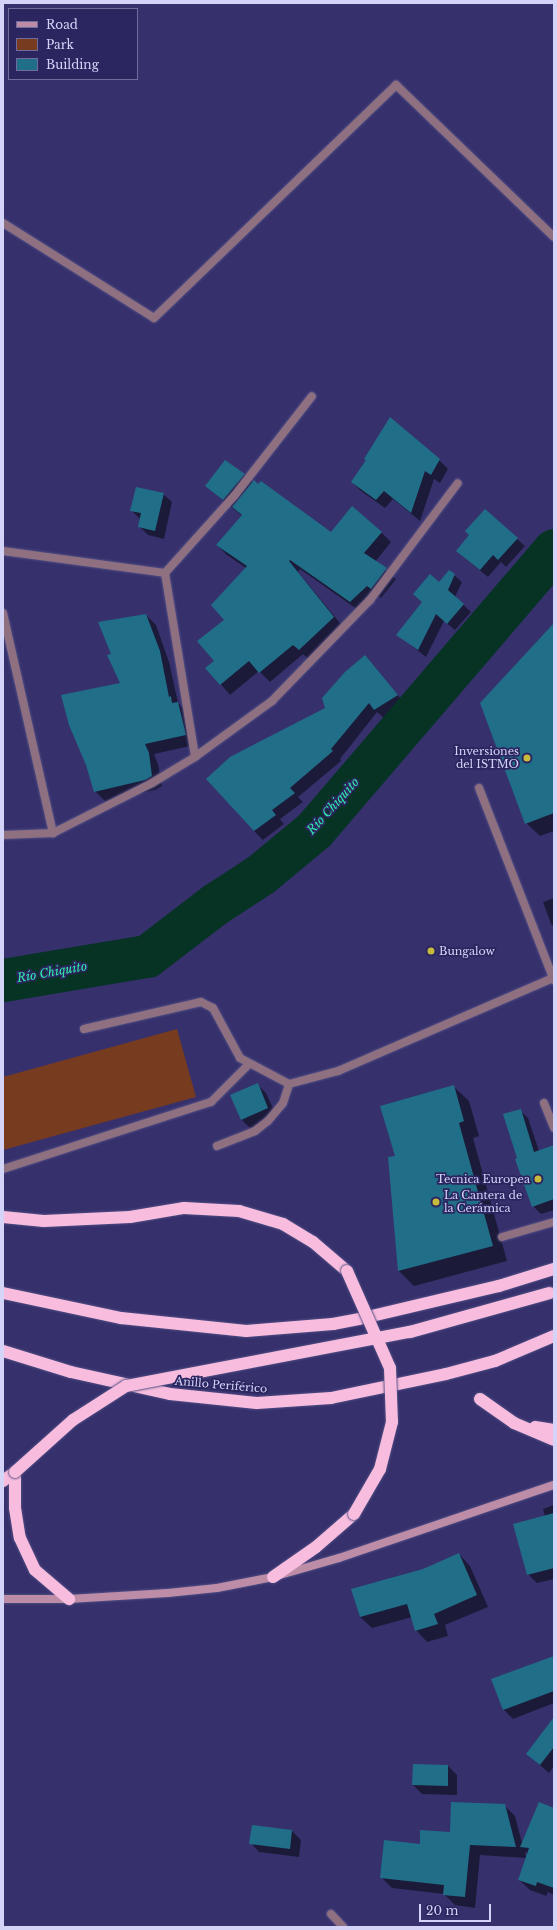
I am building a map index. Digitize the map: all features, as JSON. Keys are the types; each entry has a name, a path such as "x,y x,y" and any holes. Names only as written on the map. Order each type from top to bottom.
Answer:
{"highway":[{"path":"3,1217 44,1221 130,1216 184,1208 239,1211 283,1224 313,1242 346,1271 390,1368 392,1422 380,1469 354,1514 316,1547 273,1577"},
{"path":"3,1293 120,1318 246,1331 333,1324 358,1320 499,1286 554,1269"},
{"path":"3,1481 73,1420 126,1386 410,1332 552,1292"},
{"name":"Anillo Periférico","path":"3,1351 71,1372 170,1394 257,1403 331,1398 446,1374 495,1361 554,1336"},
{"path":"480,1399 514,1423 554,1440"},
{"path":"514,1423 554,1430"},
{"path":"14,1472 15,1508 20,1538 35,1570 69,1599"}],"main road":[{"path":"3,1599 69,1599 182,1592 218,1588 273,1577 339,1558 554,1485"}],"street":[{"path":"3,223 154,318 396,85 554,237"},
{"path":"165,573 235,495 312,396"},
{"path":"3,835 53,833 152,783 195,757 272,701 370,600 458,483"},
{"path":"3,551 165,573"},
{"path":"165,573 195,757"},
{"path":"3,613 53,833"},
{"path":"84,1029 201,1002 213,1008 240,1058 289,1084 338,1071 554,979 479,788"},
{"path":"3,1169 211,1102 249,1064"},
{"path":"217,1146 255,1131 268,1121 283,1103 289,1084"},
{"path":"544,1103 554,1128"},
{"path":"502,1237 554,1222"},
{"path":"331,1914 343,1927"}],"green space":[{"path":"177,1029 196,1097 3,1150 3,1077"}],"building":[{"path":"390,417 440,459 431,475 425,471 411,513 384,491 376,500 351,482 366,460 364,459"},
{"path":"225,460 245,474 223,500 205,486"},
{"path":"254,480 258,484 261,481 331,532 352,506 382,532 364,553 387,568 371,589 367,586 350,602 290,560 289,561 334,617 299,650 293,645 259,673 249,661 220,685 205,668 214,661 197,641 224,620 211,605 247,566 216,545 242,515 232,507"},
{"path":"136,487 164,493 155,531 138,527 141,513 130,511"},
{"path":"485,509 518,538 498,560 493,555 480,570 456,551 469,535 465,531"},
{"path":"449,570 455,574 448,590 464,604 447,624 436,614 418,650 396,635 422,602 413,594 430,574 439,582"},
{"path":"146,614 160,651 169,697 171,696 172,703 178,702 186,735 145,744 149,753 152,776 145,780 94,792 86,765 69,725 61,695 120,683 107,655 111,654 98,622"},
{"name":"Inversiones del ISTMO","path":"554,623 554,813 525,824 480,703"},
{"path":"365,655 398,695 374,710 369,703 331,749 333,751 290,788 295,793 272,810 276,815 254,831 206,779 230,757 325,708 322,698 345,672"},
{"path":"258,1083 268,1108 241,1120 230,1095"},
{"name":"La Cantera de la Cerámica","path":"454,1085 464,1121 459,1123 493,1246 398,1271 388,1157 395,1156 380,1106"},
{"name":"Tecnica Europea","path":"521,1109 534,1152 554,1145 554,1199 532,1207 515,1159 517,1158 503,1114"},
{"path":"554,1513 554,1568 527,1575 513,1524"},
{"path":"459,1553 477,1595 434,1614 438,1624 415,1631 407,1604 360,1617 351,1589 423,1569"},
{"path":"554,1656 554,1691 503,1710 491,1679"},
{"path":"554,1717 554,1747 540,1765 526,1754"},
{"path":"413,1764 448,1765 448,1786 412,1785"},
{"path":"451,1802 505,1804 516,1847 470,1845 465,1897 443,1895 444,1885 380,1878 384,1840 420,1844 420,1830 450,1832"},
{"path":"539,1802 554,1808 554,1888 537,1882 536,1886 518,1880 529,1848 520,1847"},
{"path":"252,1825 292,1830 290,1849 249,1844"}],"waterway":[{"name":"Río Chiquito","path":"3,980 147,956 215,904 261,874 314,830 554,550"}],"place":[{"name":"Inversiones del ISTMO","path":"527,758"},
{"name":"Bungalow","path":"431,951"},
{"name":"Tecnica Europea","path":"538,1179"},
{"name":"La Cantera de la Cerámica","path":"436,1202"}]}
